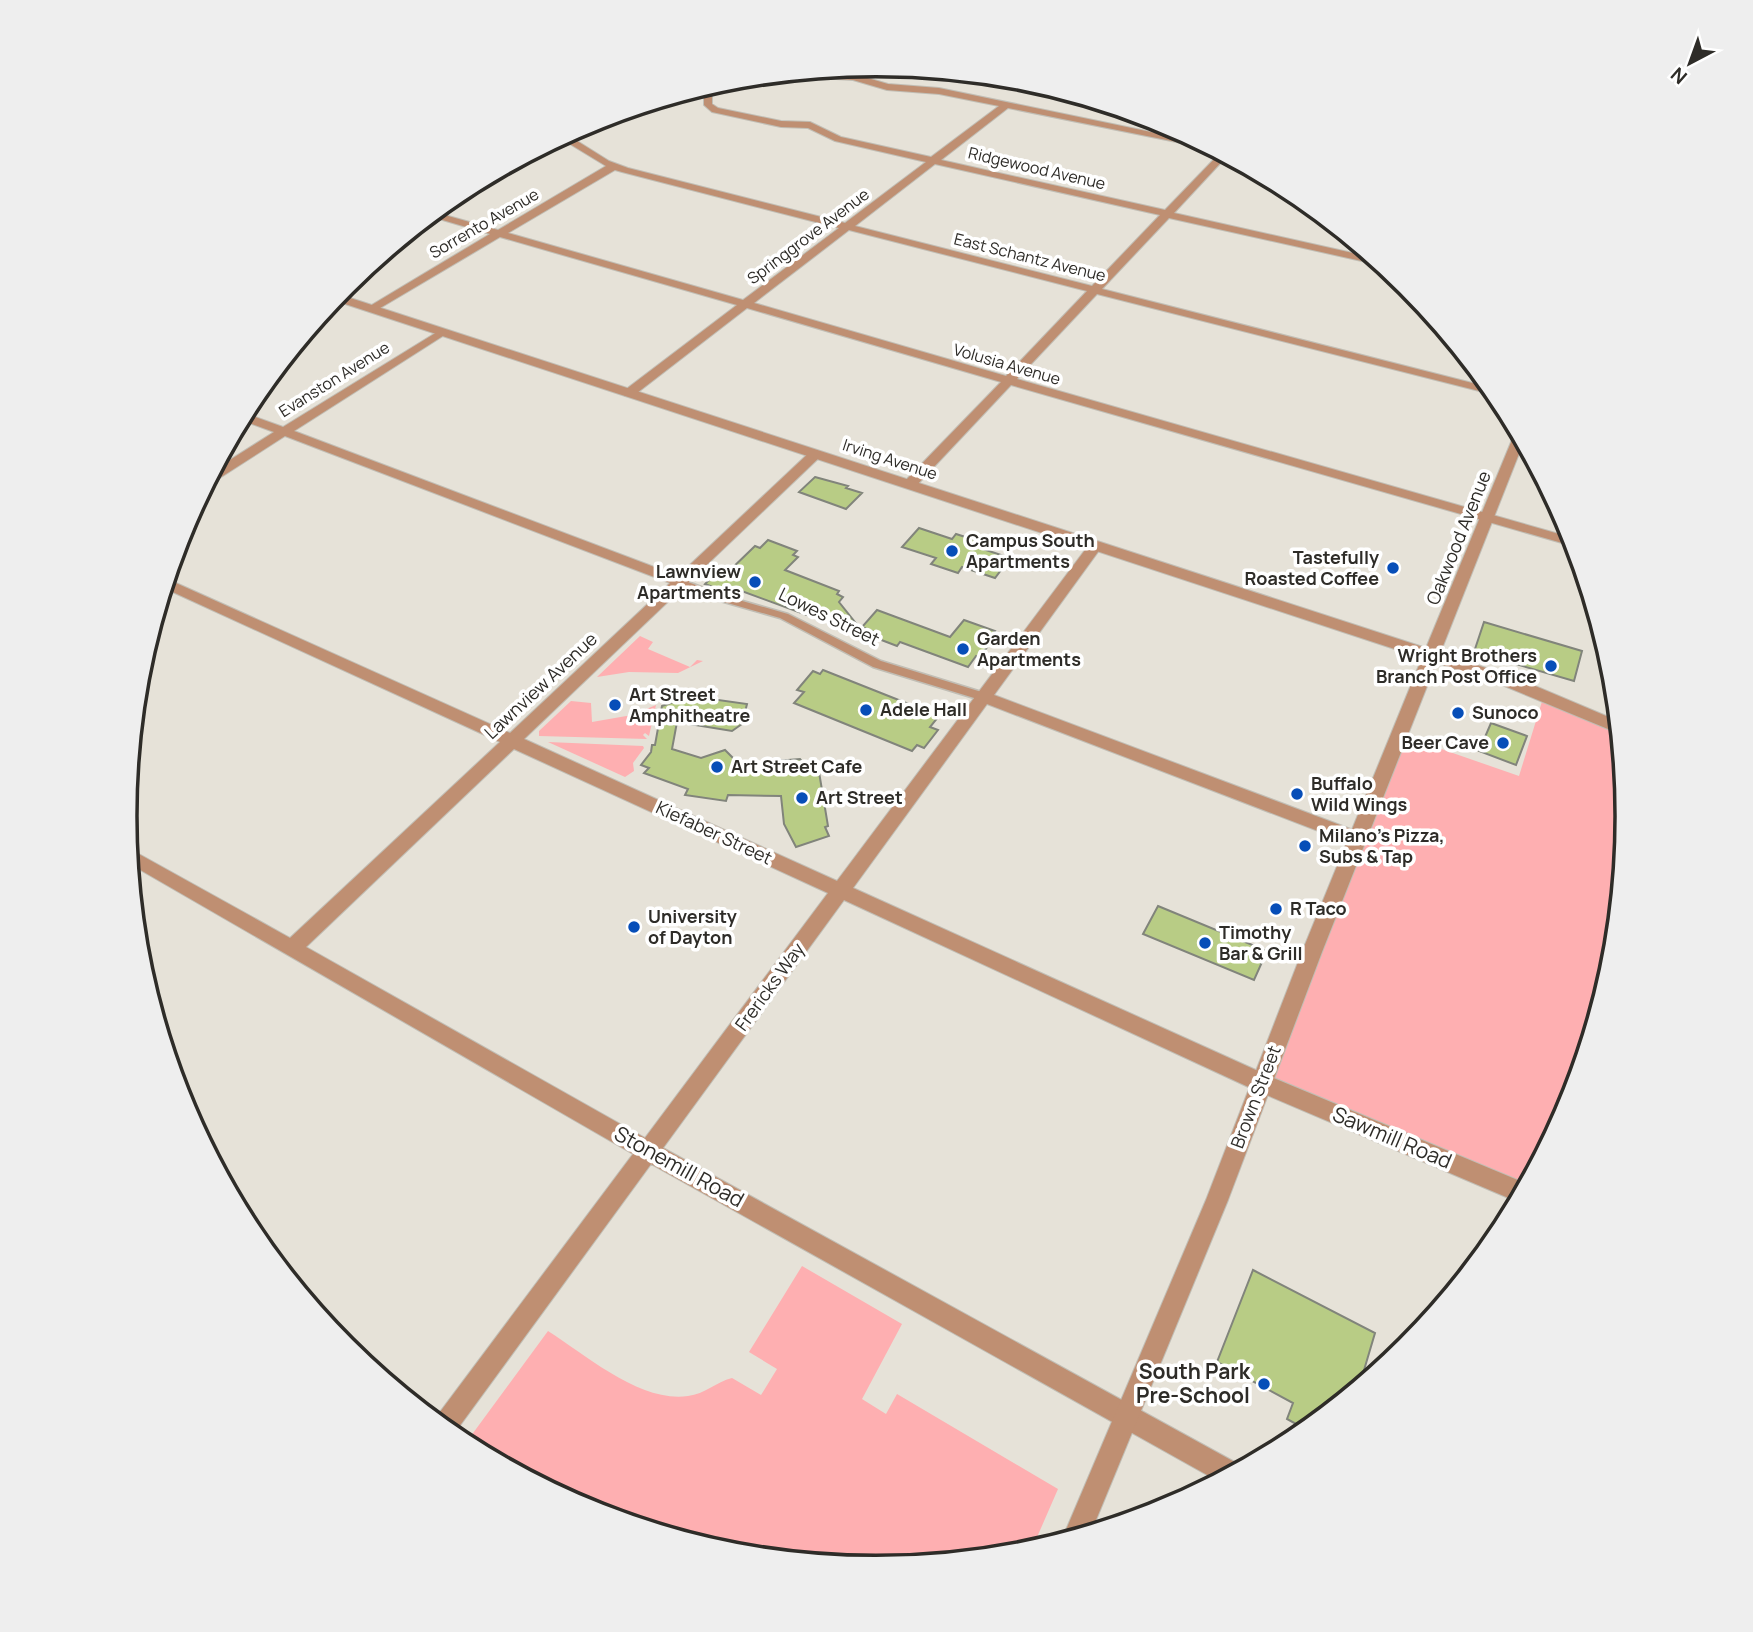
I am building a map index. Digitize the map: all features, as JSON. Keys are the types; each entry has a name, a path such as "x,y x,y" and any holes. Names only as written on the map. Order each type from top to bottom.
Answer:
{"street":[{"path":"856,78 887,88 939,91 1174,140"},
{"name":"Ridgewood Avenue","path":"707,97 708,105 715,110 781,124 810,125 838,139 1362,258"},
{"name":"Springgrove Avenue","path":"629,393 1006,105"},
{"name":"East Schantz Avenue","path":"574,142 614,166 1479,388"},
{"path":"910,484 1217,160"},
{"name":"Sorrento Avenue","path":"371,309 614,166"},
{"name":"Volusia Avenue","path":"444,218 1561,539"},
{"name":"Irving Avenue","path":"347,301 1508,681 1609,724"},
{"name":"Evanston Avenue","path":"225,468 442,332"},
{"name":"Lowes Street","path":"253,420 721,598 784,615 877,664 984,697 1358,839"},
{"name":"Oakwood Avenue","path":"1433,656 1516,447"},
{"name":"Lawnview Avenue","path":"293,947 816,454"},
{"name":"Frericks Way","path":"450,1419 1096,545"},
{"name":"Kiefaber Street","path":"174,587 1262,1083"},
{"name":"Brown Street","path":"1080,1526 1217,1200 1358,839 1433,656"},
{"name":"Stonemill Road","path":"139,861 1124,1418 1222,1469"},
{"name":"Sawmill Road","path":"1262,1083 1514,1189"}],"shaded area":[{"path":"640,636 653,642 648,649 690,667 697,660 703,661 678,673 629,672 597,677"},
{"path":"1544,695 1609,724 1616,816 1609,912 1601,960 1576,1054 1559,1099 1514,1189 1262,1083 1401,735 1519,776"},
{"path":"571,701 591,703 592,722 632,715 656,705 649,736 645,733 643,735 647,739 539,736 539,731"},
{"path":"548,742 644,748 633,763 634,771 625,777"},
{"path":"802,1266 902,1324 862,1399 886,1414 897,1394 1058,1489 1037,1537 973,1549 876,1555 780,1549 732,1541 639,1516 594,1499 550,1479 472,1434 548,1331 633,1385 670,1396 700,1393 732,1378 761,1395 777,1369 749,1352"}],"building":[{"path":"815,477 848,486 846,488 862,493 846,509 799,492"},
{"name":"Campus South Apartments","path":"919,528 952,539 956,534 981,542 977,547 1010,558 995,578 962,567 958,573 931,564 936,558 902,547"},
{"name":"Lawnview Apartments","path":"768,540 797,551 793,555 798,557 785,570 839,591 837,594 843,597 839,602 858,626 827,615 825,617 818,614 815,618 728,586 723,591 705,584 717,572 725,575 755,546 760,548"},
{"path":"877,610 950,637 964,620 995,631 988,641 991,642 979,658 976,656 968,667 900,642 897,646 871,636 874,632 862,627"},
{"name":"Wright Brothers Branch Post Office","path":"1484,622 1582,651 1574,681 1474,652"},
{"name":"Adele Hall","path":"823,670 939,716 930,727 938,730 924,748 917,745 912,751 794,703 804,692 797,690 813,671 820,674"},
{"name":"Art Street","path":"690,696 747,704 742,724 732,731 677,722 672,749 701,758 725,750 739,764 800,759 805,765 818,766 828,826 825,827 829,836 796,847 784,824 781,796 728,795 726,801 685,795 688,789 644,773 649,768 641,765 651,752 652,745 655,745 662,706"},
{"name":"Beer Cave","path":"1491,723 1527,736 1516,765 1479,751"},
{"name":"Timothy Bar & Grill","path":"1158,906 1267,951 1254,980 1143,934"},
{"name":"South Park Pre-School","path":"1253,1270 1375,1333 1363,1373 1296,1424 1287,1419 1293,1403 1217,1362"}],"place":[{"name":"Campus South Apartments","path":"952,551"},
{"name":"Tastefully Roasted Coffee","path":"1393,568"},
{"name":"Lawnview Apartments","path":"755,582"},
{"name":"Garden Apartments","path":"963,649"},
{"name":"Wright Brothers Branch Post Office","path":"1551,666"},
{"name":"Art Street Amphitheatre","path":"615,705"},
{"name":"Adele Hall","path":"866,710"},
{"name":"Sunoco","path":"1458,713"},
{"name":"Beer Cave","path":"1503,743"},
{"name":"Art Street Cafe","path":"717,767"},
{"name":"Buffalo Wild Wings","path":"1297,794"},
{"name":"Art Street","path":"802,798"},
{"name":"Milano's Pizza, Subs & Tap","path":"1305,846"},
{"name":"R Taco","path":"1276,909"},
{"name":"University of Dayton","path":"634,927"},
{"name":"Timothy Bar & Grill","path":"1205,943"},
{"name":"South Park Pre-School","path":"1264,1384"}]}
